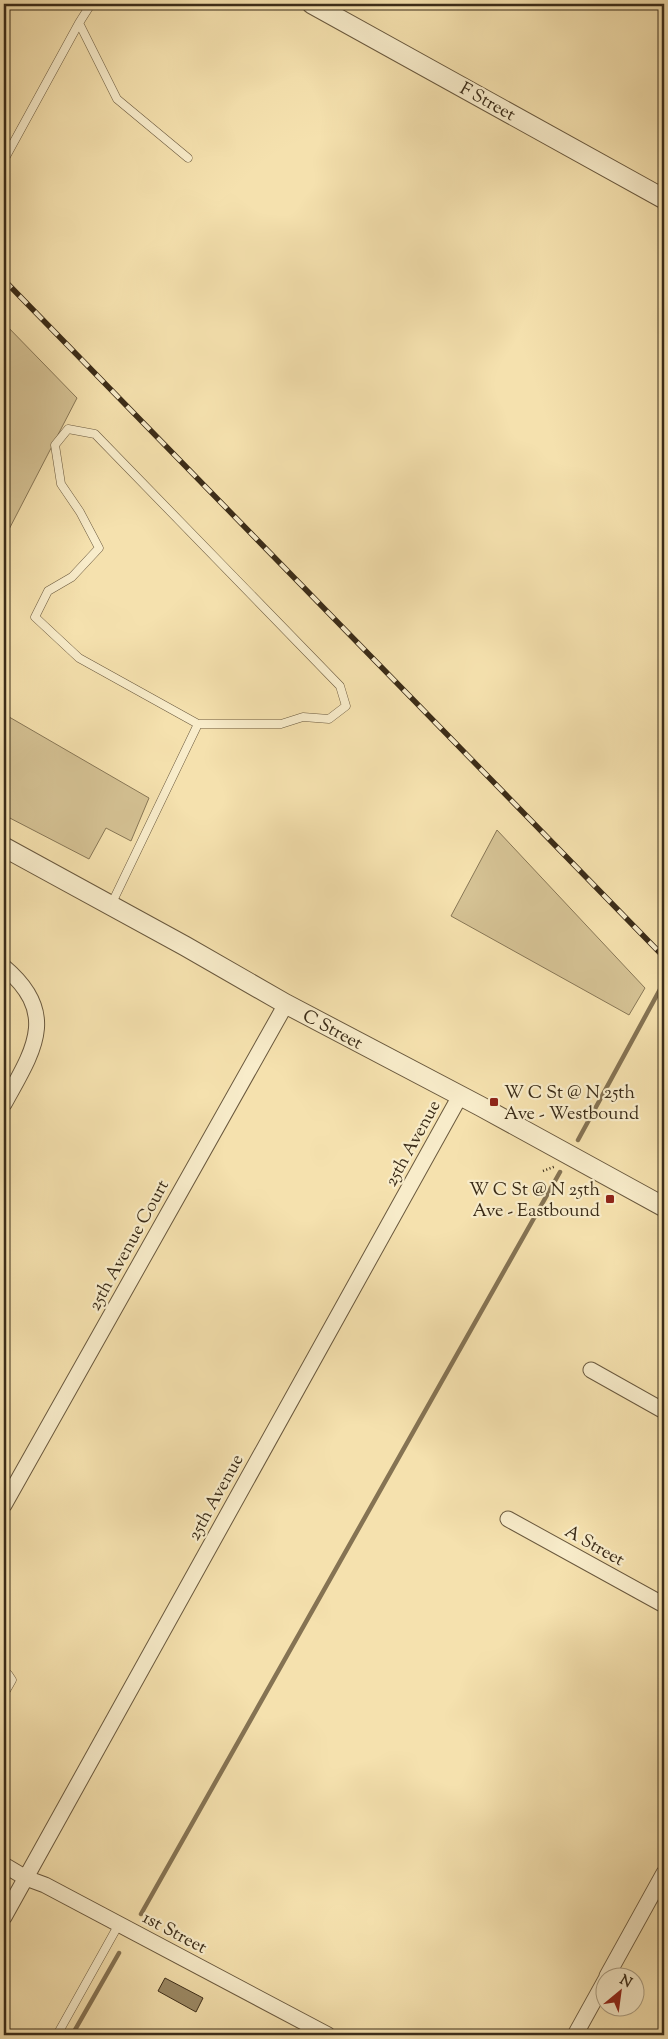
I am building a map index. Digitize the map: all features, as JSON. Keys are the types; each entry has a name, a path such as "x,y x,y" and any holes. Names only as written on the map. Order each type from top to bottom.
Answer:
{"street":[{"name":"F Street","path":"312,4 664,199"},
{"name":"C Street","path":"4,847 286,1004 664,1207"},
{"path":"4,967 15,976 29,993 37,1017 36,1036 30,1056 4,1104"},
{"name":"25th Avenue Court","path":"4,1505 286,1004"},
{"name":"25th Avenue","path":"4,1917 460,1096"},
{"path":"591,1370 664,1411"},
{"name":"A Street","path":"508,1519 664,1604"},
{"name":"1st Street","path":"4,1865 328,2035"},
{"path":"613,1966 664,1874"},
{"path":"574,2035 596,1996"}],"lane":[{"path":"4,160 91,4"},
{"path":"80,23 117,98 188,158"},
{"path":"68,429 95,434 340,686 346,706 329,719 303,717 281,724 198,724 79,658 35,617 48,591 72,578 99,548 80,512 61,484 55,445 68,429"},
{"path":"111,905 198,724"},
{"path":"4,1672 12,1680 4,1694"},
{"path":"58,2035 119,1924"}],"path":[{"path":"543,1171 558,1165"}],"shaded area":[{"path":"4,323 77,398 4,539"},
{"path":"4,714 149,798 131,841 106,828 89,859 4,815"},
{"path":"497,830 645,988 629,1015 451,916"}],"building":[{"path":"165,1978 203,1998 196,2012 158,1991"}],"waterway":[{"path":"578,1140 664,982"},
{"path":"141,1914 560,1172"},
{"path":"72,2035 119,1953"}],"railway":[{"path":"4,280 664,957"}],"place":[{"name":"W C St @ N 25th Ave - Westbound","path":"494,1102"},
{"name":"W C St @ N 25th Ave - Eastbound","path":"610,1199"}]}
